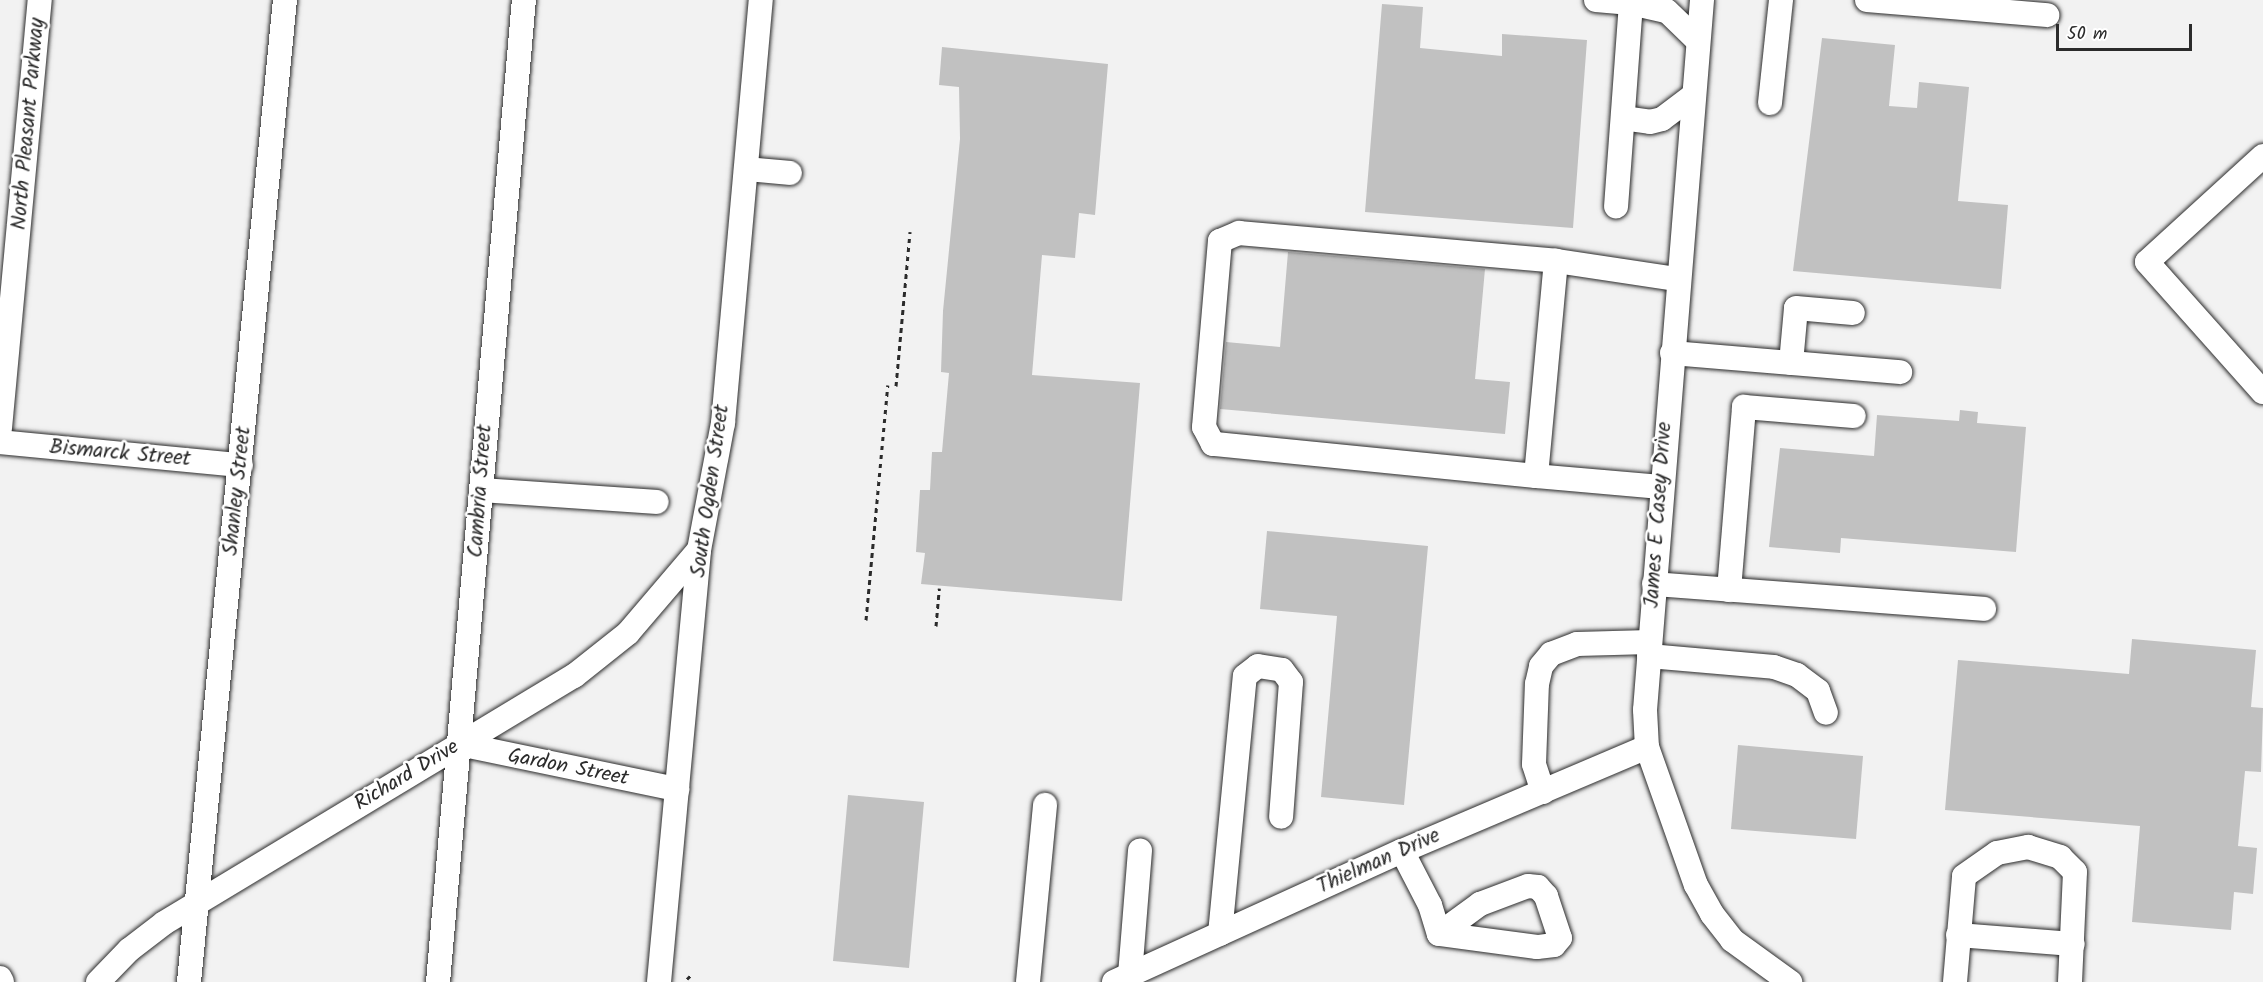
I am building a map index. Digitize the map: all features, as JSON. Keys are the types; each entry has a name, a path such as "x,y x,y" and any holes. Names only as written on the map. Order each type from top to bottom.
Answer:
{"street":[{"name":"North Pleasant Parkway","path":"0,428 40,0"},
{"name":"Shanley Street","path":"189,982 285,0"},
{"name":"Cambria Street","path":"438,982 524,0"},
{"name":"South Ogden Street","path":"659,982 699,550 723,423 761,0"},
{"path":"1596,0 1631,3 1667,11 1698,41"},
{"name":"James E Casey Drive","path":"1702,0 1677,279 1649,649 1647,747 1696,885 1712,914 1732,940 1790,982"},
{"path":"1770,103 1781,0"},
{"path":"1867,0 2047,15"},
{"path":"1616,206 1631,3"},
{"path":"1623,118 1650,122 1662,119 1693,96"},
{"path":"2263,156 2147,262 2263,393"},
{"path":"746,170 789,173"},
{"path":"1661,487 1213,444 1204,427 1220,241 1239,233 1556,261 1677,279"},
{"path":"1536,476 1556,261"},
{"path":"1791,363 1796,308 1853,313"},
{"path":"1671,353 1900,372"},
{"path":"1729,590 1744,407 1854,417"},
{"name":"Bismarck Street","path":"0,442 241,465"},
{"path":"482,490 657,502"},
{"name":"Richard Drive","path":"98,982 129,950 197,903 574,676 628,633 699,550"},
{"path":"1654,584 1984,609"},
{"path":"1543,792 1534,764 1537,684 1541,666 1551,654 1577,644 1649,649 1774,667 1797,675 1818,691 1826,713"},
{"path":"1220,934 1245,676 1258,666 1282,670 1291,682 1281,817"},
{"name":"Gardon Street","path":"459,744 677,789"},
{"name":"Thielman Drive","path":"1124,979 1402,851 1647,747"},
{"path":"1028,982 1045,805"},
{"path":"1955,982 1964,876 1997,853 2028,847 2060,856 2075,872 2070,982"},
{"path":"1124,979 1140,850"},
{"path":"1402,851 1430,905 1439,934"},
{"path":"1958,935 2073,944"}],"path":[{"path":"896,386 910,232"},
{"path":"866,620 888,385"},
{"path":"936,626 939,588"},
{"path":"687,978 692,974"}],"building":[{"path":"1382,4 1423,7 1420,48 1502,56 1502,34 1587,40 1573,228 1365,212"},
{"path":"1822,38 1895,45 1889,106 1917,108 1919,82 1969,87 1958,201 2008,205 2001,289 1793,271"},
{"path":"942,47 1108,64 1095,215 1079,213 1075,258 1042,255 1032,375 1140,383 1122,601 921,584 925,553 916,552 920,490 930,490 932,452 942,452 949,373 941,372 943,311 960,139 959,87 939,85"},
{"path":"1288,252 1485,269 1475,379 1510,382 1505,434 1220,409 1226,342 1280,347"},
{"path":"1960,410 1978,412 1977,423 2026,427 2016,552 1841,538 1840,553 1769,547 1780,448 1874,456 1877,415 1959,421"},
{"path":"1267,531 1428,546 1404,805 1321,797 1337,616 1260,609"},
{"path":"2132,639 2256,650 2251,707 2263,708 2261,772 2245,771 2238,846 2257,848 2253,894 2234,892 2231,930 2132,922 2140,826 1945,810 1958,660 2129,674"},
{"path":"1738,745 1863,756 1856,839 1731,829"},
{"path":"848,795 924,802 909,968 833,961"}]}
